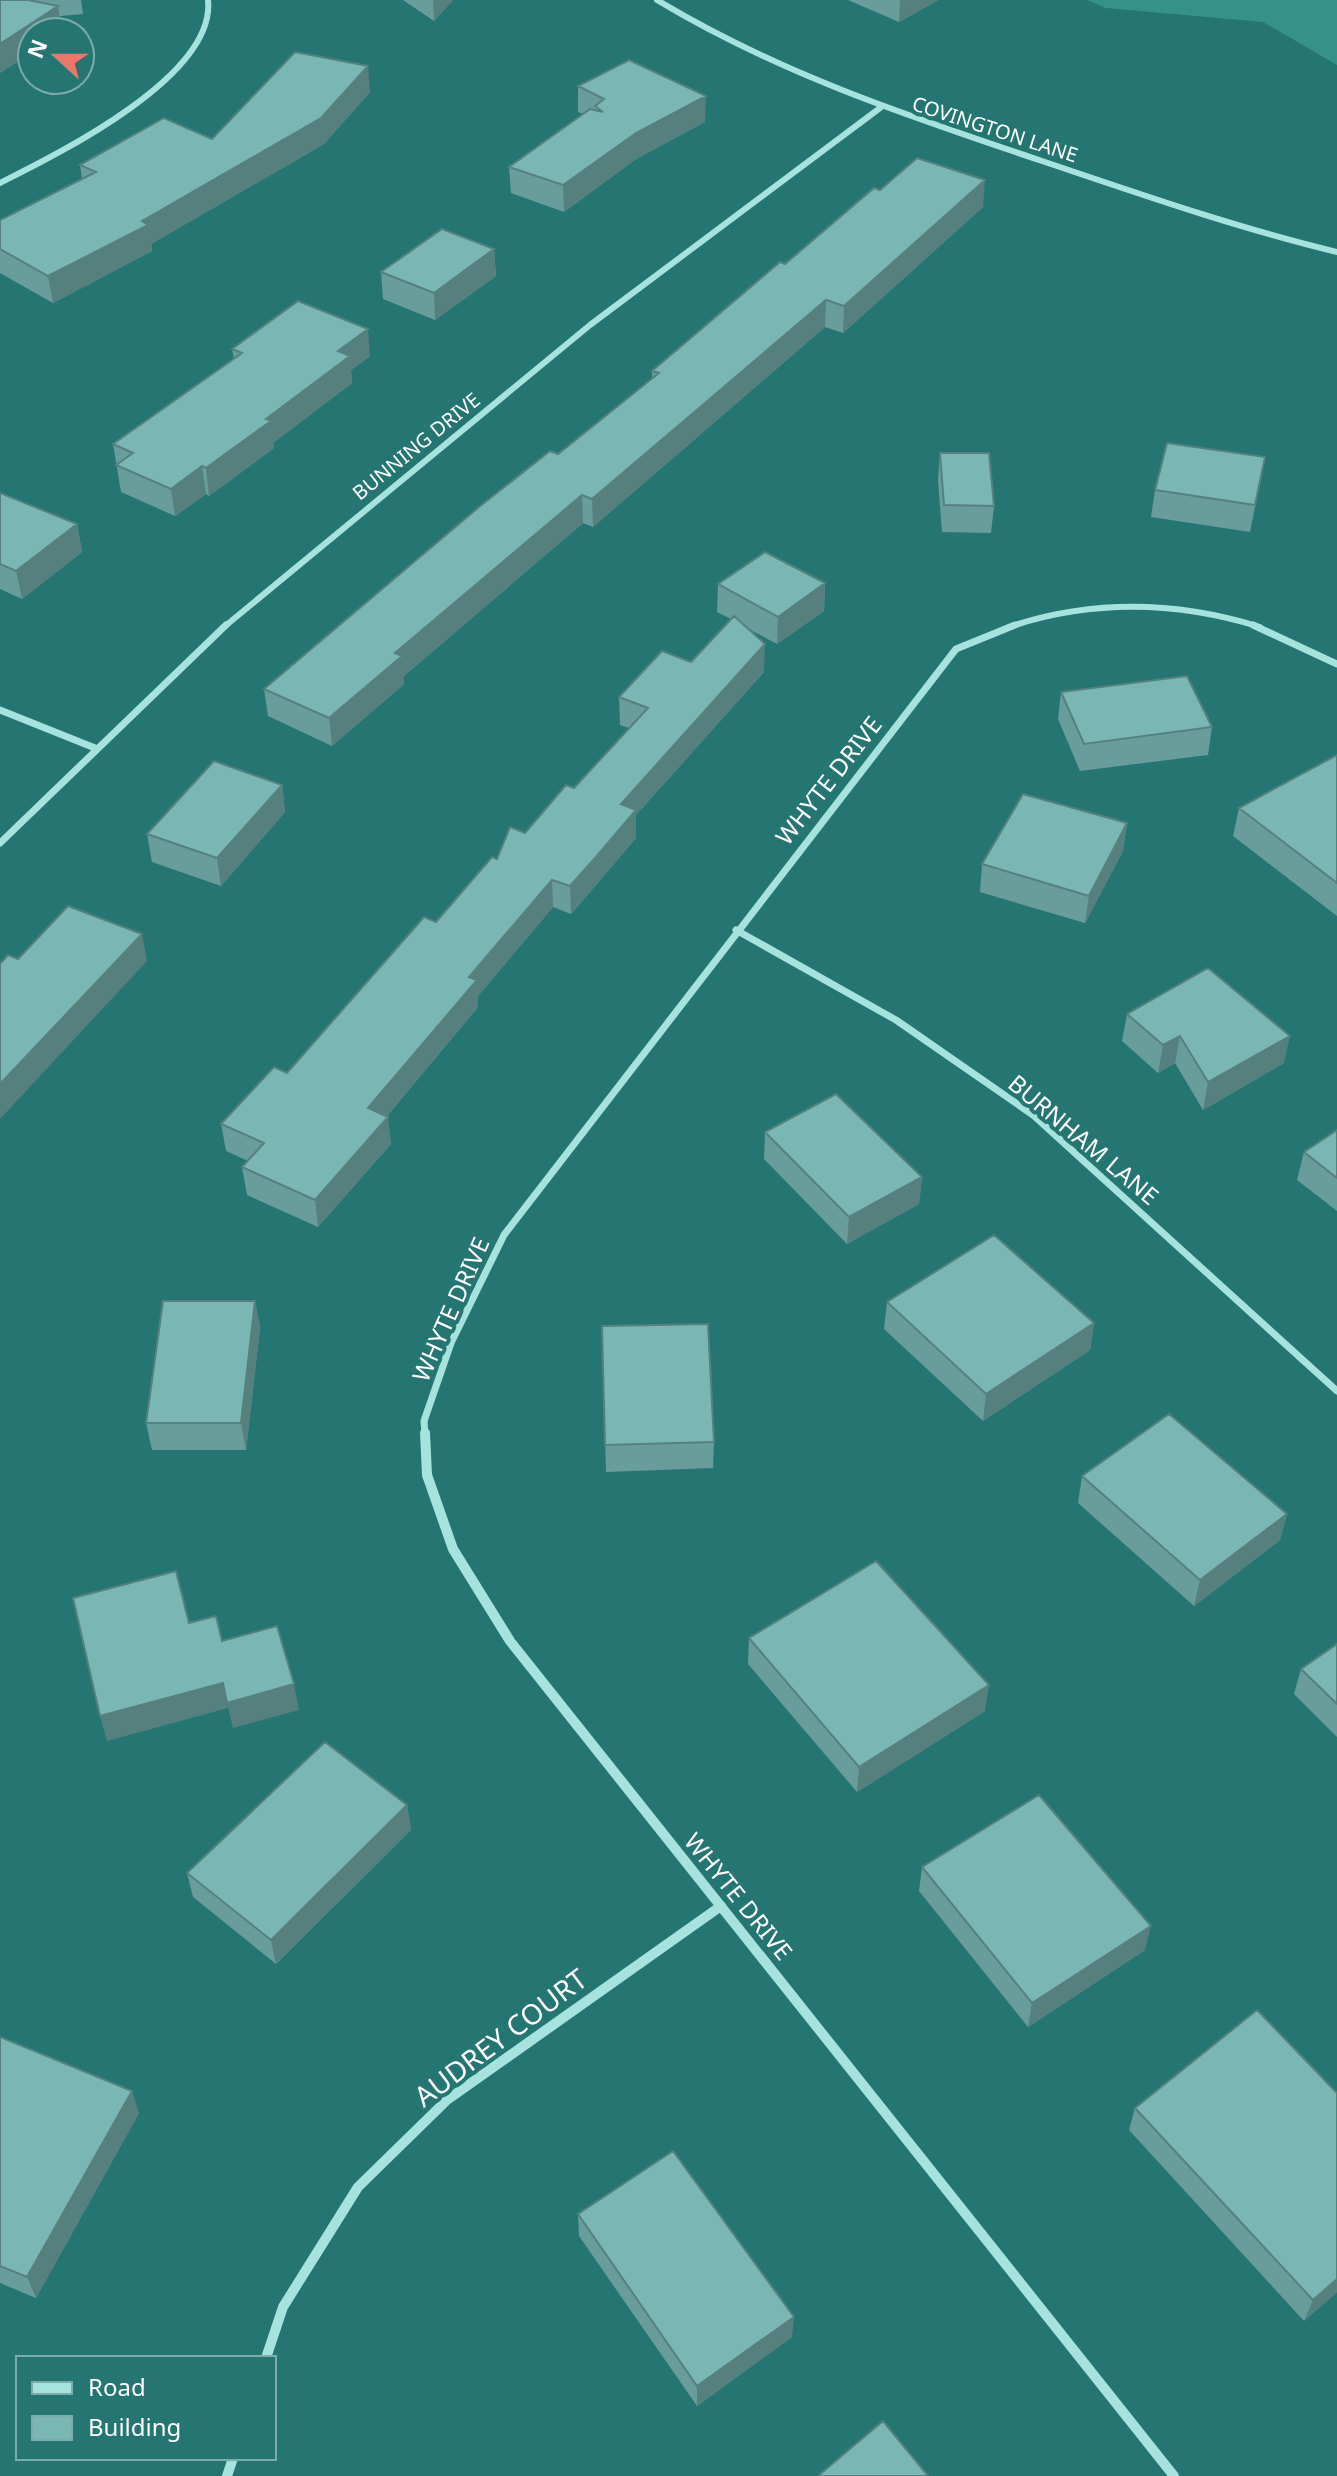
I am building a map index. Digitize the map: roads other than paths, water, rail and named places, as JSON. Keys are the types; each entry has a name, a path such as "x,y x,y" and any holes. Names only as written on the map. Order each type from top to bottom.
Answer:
{"street":[{"path":"0,183 65,151 149,96 203,36 208,0"},
{"name":"COVINGTON LANE","path":"657,0 702,29 770,64 880,108 1231,224 1337,252"},
{"name":"BUNNING DRIVE","path":"0,843 240,611 590,325 880,108"},
{"name":"WHYTE DRIVE","path":"1174,2476 510,1641 453,1549 427,1475 424,1421 451,1343 504,1235 736,930 956,649 990,632 1031,618 1088,608 1145,606 1218,615 1260,627 1337,664"},
{"path":"0,710 95,748"},
{"name":"BURNHAM LANE","path":"736,930 896,1020 1033,1115 1337,1391"},
{"name":"AUDREY COURT","path":"267,2356 283,2307 358,2187 447,2100 721,1906"}]}
